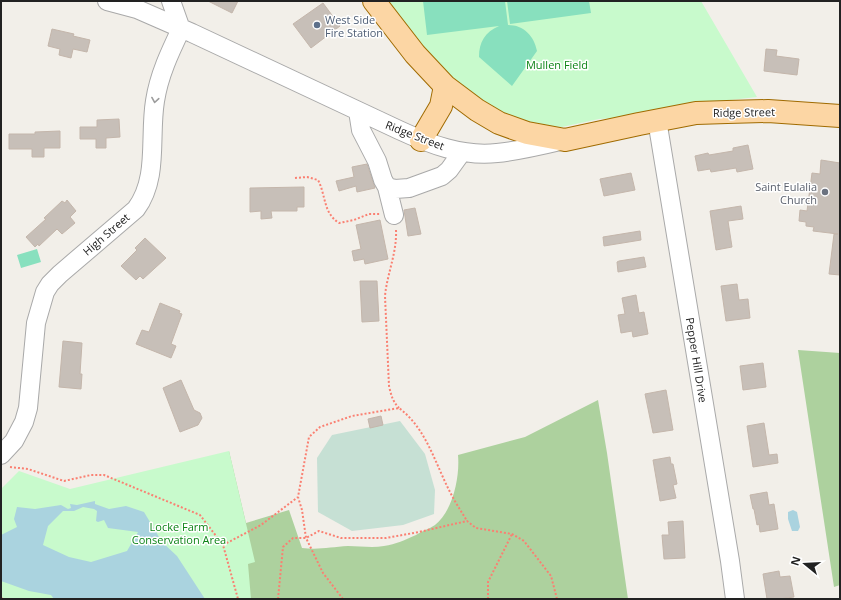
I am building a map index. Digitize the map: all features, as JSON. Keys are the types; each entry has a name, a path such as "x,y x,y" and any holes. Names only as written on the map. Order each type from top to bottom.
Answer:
{"main road":[{"path":"374,1 415,54 445,86 477,110 499,123 527,133 565,140"},
{"path":"421,140 441,106 445,86"},
{"name":"Ridge Street","path":"565,140 696,113 761,111 840,116"}],"street":[{"name":"Ridge Street","path":"107,1 137,9 307,86 421,140 462,152 474,153 496,153 565,140"},
{"path":"171,1 181,29"},
{"name":"High Street","path":"5,461 24,422 28,408 36,323 45,292 50,284 60,274 136,209 144,195 151,171 155,101 165,62 181,29"},
{"path":"358,111 363,137 377,161 383,180 387,187 394,215"},
{"name":"Pepper Hill Drive","path":"657,120 735,599"},
{"path":"387,187 395,189 409,188 442,176 449,170 462,152"}],"path":[{"path":"295,178 307,177 318,180 327,212 332,219 339,223 354,220 369,214 394,215 397,244 386,284 385,296 389,386 391,396 395,404 420,428 450,493 467,521 476,528 512,534 524,540 551,576 558,599"},
{"path":"343,599 322,572 306,538 302,510 298,497 309,438 320,427 352,416 399,408"},
{"path":"5,461 64,481 91,475 104,475 200,515 223,545 238,599"},
{"path":"223,545 261,525 298,497"},
{"path":"278,599 283,546 293,538 306,538 319,531 341,538 386,538 467,521"},
{"path":"488,599 488,582 512,534"}],"green space":[{"name":"Mullen Field","path":"385,1 701,1 757,97 669,107 631,117 599,119 562,127 516,124 465,92 419,47"},
{"path":"423,1 505,1 508,25 519,27 527,32 531,36 537,51 512,86 479,57 480,47 484,38 490,31 499,26 427,35"},
{"path":"507,1 589,1 591,13 510,24"},
{"path":"37,249 41,262 21,268 17,255"},
{"path":"798,350 840,353 840,585 834,587"},
{"path":"598,400 628,599 221,599 229,451 246,523 289,510 302,548 314,549 348,546 384,546 416,535 435,525 441,519 451,502 454,493 458,473 458,455 525,437"},
{"path":"400,421 425,454 435,490 434,514 403,525 352,531 318,512 317,458 332,435"},
{"name":"Locke Farm Conservation Area","path":"229,451 255,562 248,564 251,599 1,599 1,489 19,471 70,489"}],"water":[{"path":"95,501 95,504 109,509 126,506 144,512 162,542 177,556 205,599 54,599 51,595 29,591 1,581 1,535 17,527 14,519 17,507 35,509 61,505 68,509 71,508 70,504 77,505","holes":["83,507 97,511 96,521 98,522 104,520 108,528 138,532 127,551 91,562 69,557 43,545 48,526 63,511 74,511"]},
{"path":"793,510 797,512 800,527 798,531 792,531 788,519 788,512"}],"building":[{"path":"208,1 238,1 232,13"},
{"name":"West Side Fire Station","path":"323,3 340,26 311,48 293,24"},
{"path":"52,29 74,34 73,36 90,40 87,52 73,49 71,58 59,55 60,49 48,46"},
{"path":"766,49 777,50 776,56 799,59 797,75 764,71"},
{"path":"119,119 120,137 106,138 106,148 96,148 96,139 80,139 80,127 97,127 97,120"},
{"path":"60,131 60,148 44,148 44,157 32,157 32,149 9,149 9,134 35,134 35,132"},
{"path":"748,145 753,169 737,172 736,168 711,172 710,169 698,171 695,156 708,153 709,155 733,151 733,148"},
{"name":"Saint Eulalia Church","path":"821,160 840,163 840,275 829,274 834,234 838,234 813,231 814,227 806,226 806,222 799,221 800,210 807,211 812,173 820,174"},
{"path":"367,164 375,188 357,192 356,186 339,191 336,181 354,177 352,167"},
{"path":"631,173 635,190 604,196 600,179"},
{"path":"304,187 304,207 297,207 297,211 271,211 272,218 261,219 261,211 250,212 250,188"},
{"path":"67,200 76,211 70,217 75,223 62,234 57,229 39,246 38,244 35,247 26,237 46,219 44,218 62,201 65,203"},
{"path":"741,206 743,219 728,221 732,247 716,250 710,211"},
{"path":"415,208 421,234 408,236 404,210"},
{"path":"380,220 388,259 365,264 364,259 354,261 352,251 361,249 356,225"},
{"path":"640,231 641,240 604,246 603,237"},
{"path":"145,238 166,258 143,279 140,276 136,280 121,266 137,250 135,248"},
{"path":"644,257 646,267 618,272 617,262"},
{"path":"360,281 377,281 379,321 362,322"},
{"path":"737,284 739,300 748,299 750,318 726,321 721,286"},
{"path":"636,295 639,313 644,312 648,334 633,337 632,331 621,333 618,315 625,314 622,298"},
{"path":"160,303 180,311 179,313 182,314 171,344 176,346 171,358 136,344 142,330 149,332"},
{"path":"63,341 82,343 80,374 82,374 81,389 59,387"},
{"path":"763,363 766,387 743,390 740,366"},
{"path":"181,380 194,410 200,413 202,418 198,425 180,432 163,388"},
{"path":"666,390 673,430 653,433 645,394"},
{"path":"381,416 383,425 370,428 368,419"},
{"path":"764,423 769,455 777,454 778,463 753,467 747,426"},
{"path":"670,457 677,484 673,485 676,498 660,501 653,460"},
{"path":"767,492 769,505 774,504 778,529 760,532 750,495"},
{"path":"683,521 685,558 664,559 662,535 669,535 668,522"},
{"path":"779,571 780,577 790,576 794,597 767,599 763,574"}],"place":[{"name":"West Side Fire Station","path":"317,25"},
{"name":"Saint Eulalia Church","path":"825,192"}]}
